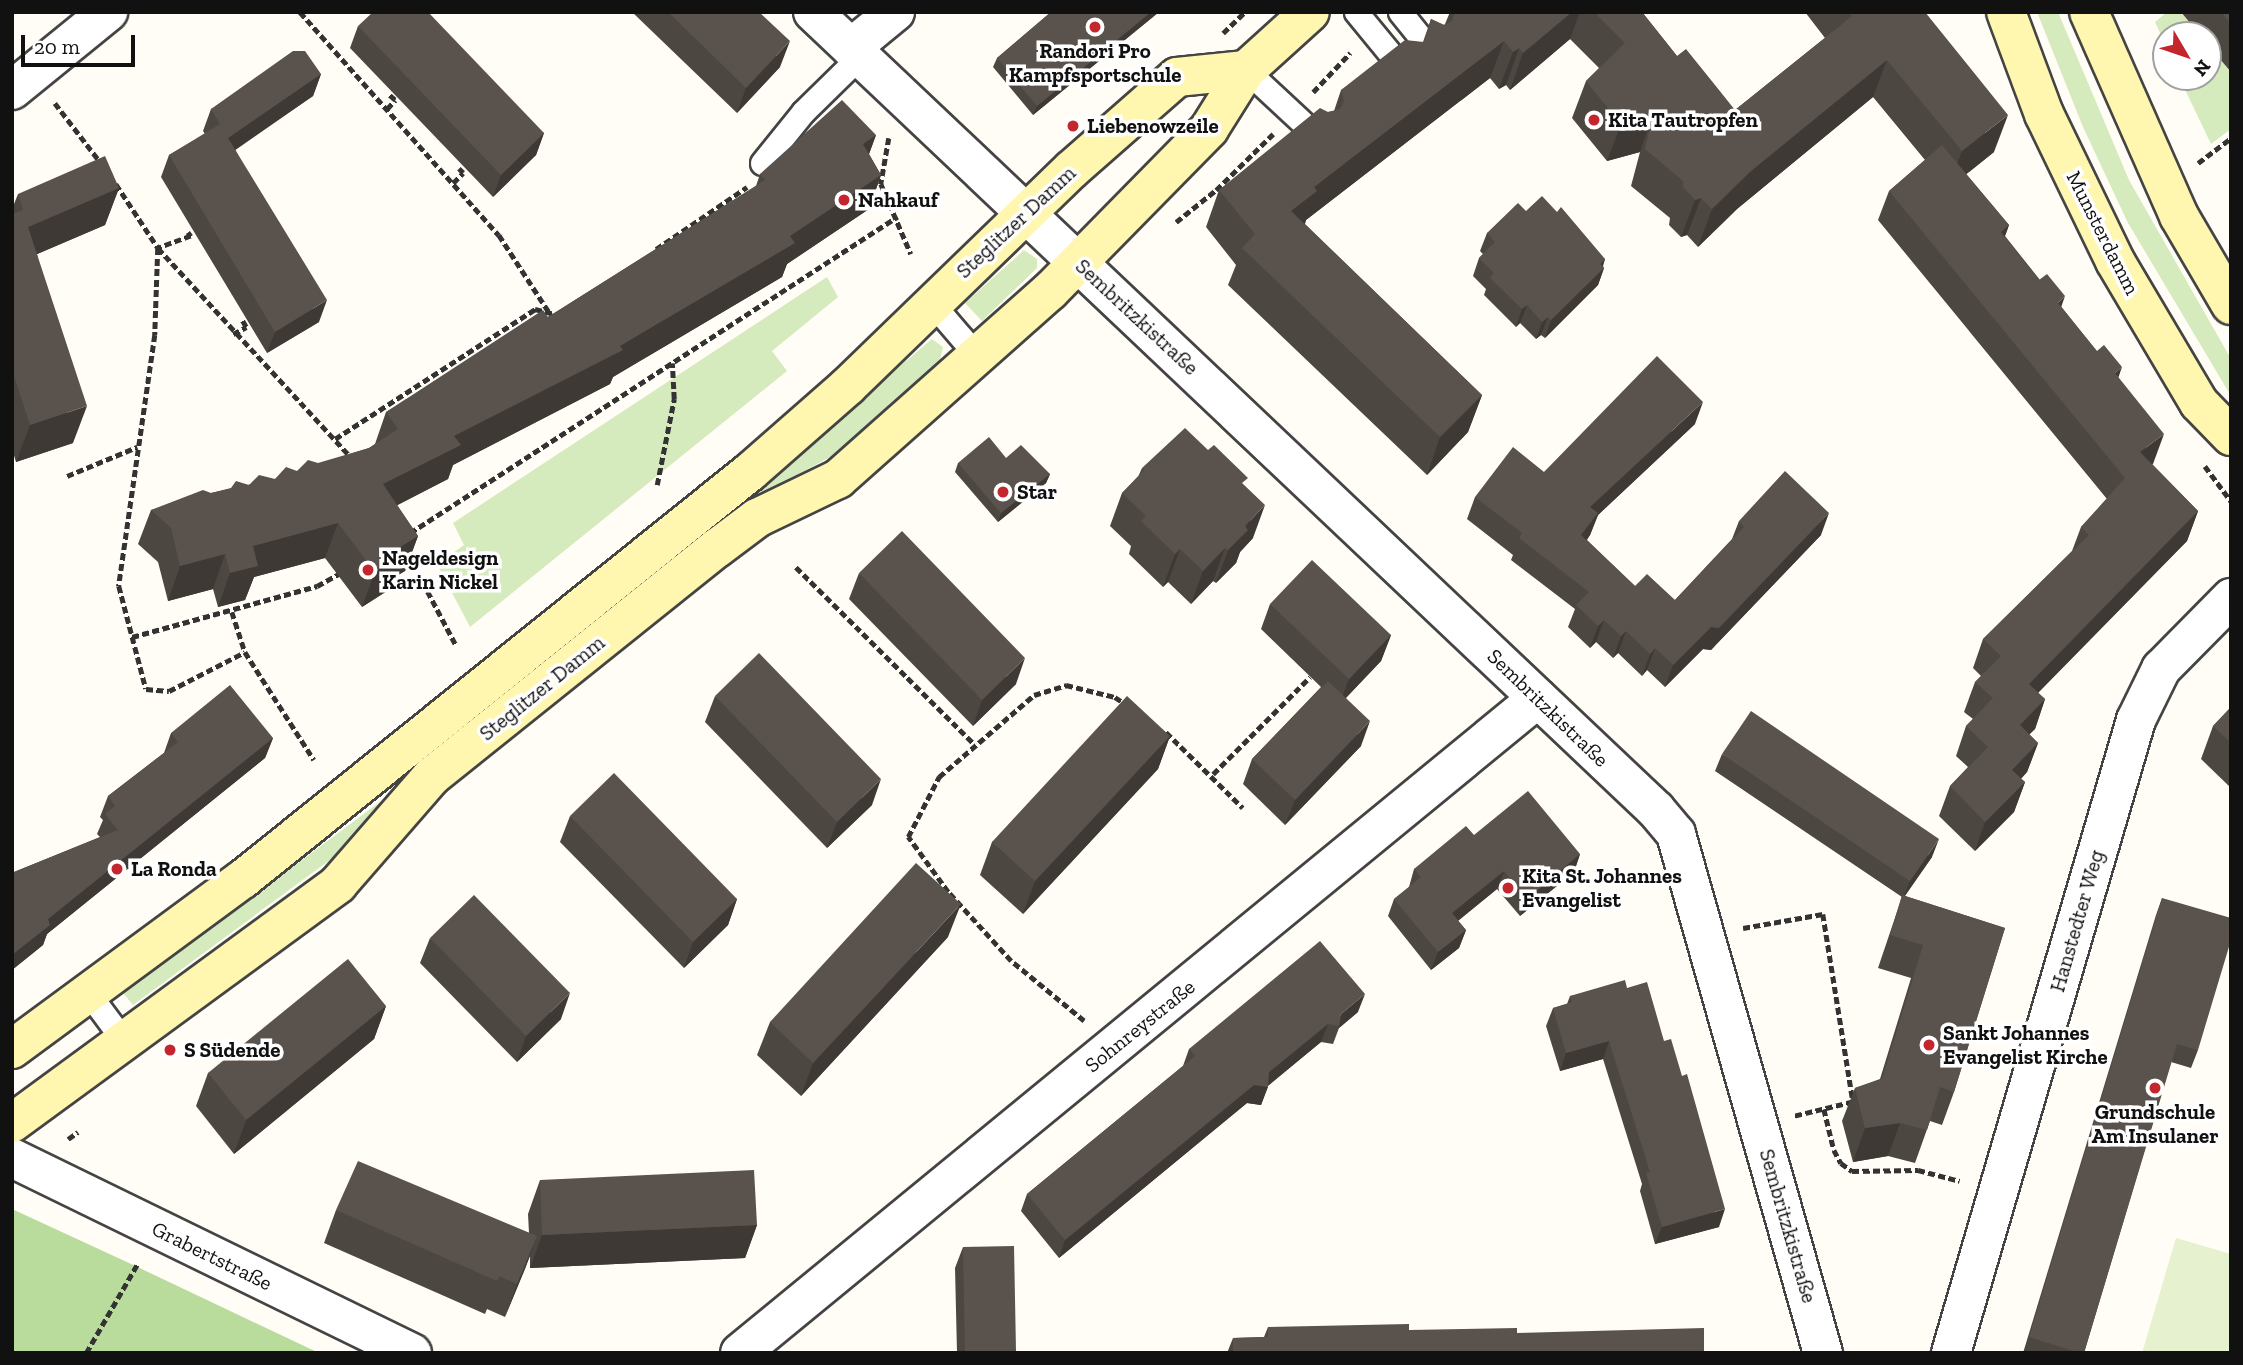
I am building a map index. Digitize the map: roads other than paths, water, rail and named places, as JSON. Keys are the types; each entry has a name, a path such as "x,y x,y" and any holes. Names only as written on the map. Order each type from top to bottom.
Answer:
{"main road":[{"name":"Steglitzer Damm","path":"12,1123 338,884 432,776 685,573 757,518 838,479 978,357 1079,262 1209,129 1246,70 1310,12"},
{"name":"Munsterdamm","path":"2006,12 2044,114 2115,261 2199,403 2227,425"},
{"path":"2089,12 2179,216 2231,304"},
{"name":"Steglitzer Damm","path":"12,1049 254,871 729,489 848,386 931,302 1177,77 1246,70"}],"street":[{"path":"12,90 108,12"},
{"path":"813,12 1027,213"},
{"path":"855,52 894,12"},
{"name":"Sembritzkistraße","path":"1027,213 1538,698 1676,834 1823,1353"},
{"name":"Hanstedter Weg","path":"1951,1353 2136,720 2161,669 2231,598"},
{"name":"Sohnreystraße","path":"740,1353 1538,698"},
{"name":"Grabertstraße","path":"12,1158 412,1353"}],"lane":[{"path":"1356,12 1402,68"},
{"path":"1400,12 1429,48"},
{"path":"762,163 855,52"},
{"path":"1246,70 1317,136"},
{"path":"931,302 978,357"},
{"path":"89,994 124,1041"}],"place":[{"name":"Randori Pro Kampfsportschule","path":"1095,27"},
{"name":"Kita Tautropfen","path":"1594,120"},
{"name":"Liebenowzeile","path":"1073,126"},
{"name":"Nahkauf","path":"844,200"},
{"name":"Star","path":"1003,492"},
{"name":"Nageldesign Karin Nickel","path":"368,570"},
{"name":"La Ronda","path":"117,869"},
{"name":"Kita St. Johannes Evangelist","path":"1508,888"},
{"name":"Sankt Johannes Evangelist Kirche","path":"1929,1045"},
{"name":"S Südende","path":"170,1050"},
{"name":"Grundschule Am Insulaner","path":"2155,1088"}]}
